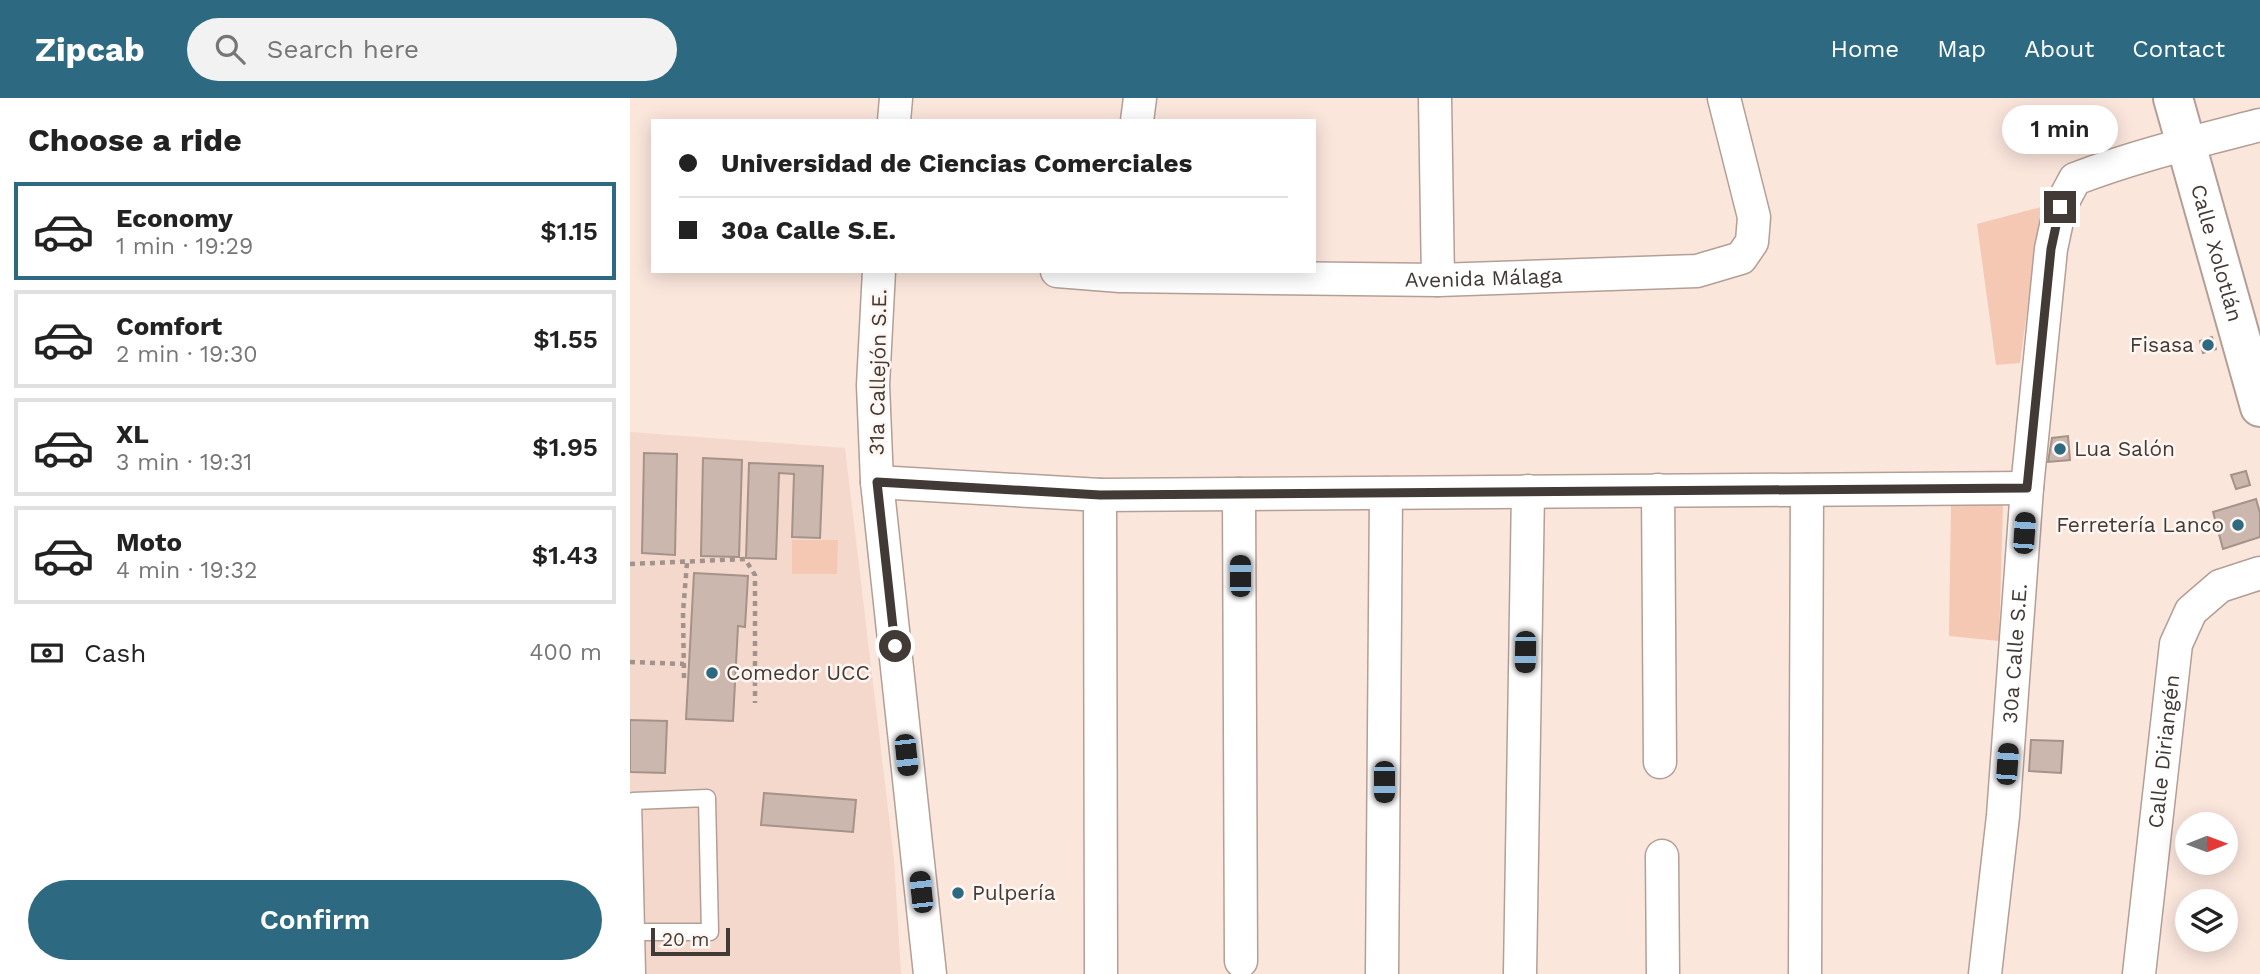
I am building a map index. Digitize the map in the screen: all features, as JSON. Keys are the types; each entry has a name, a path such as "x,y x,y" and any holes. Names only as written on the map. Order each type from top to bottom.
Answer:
{"street":[{"path":"894,119 897,98"},
{"path":"1137,119 1140,98"},
{"path":"1435,98 1438,279"},
{"name":"Avenida Málaga","path":"1120,273 1438,279 1697,271 1741,258 1752,242 1754,217 1724,98"},
{"name":"Calle Xolotlán","path":"2173,98 2260,407"},
{"name":"30a Calle S.E.","path":"1985,974 2003,816 2027,488 2051,249 2060,207 2075,179 2186,144 2260,125"},
{"name":"31a Callejón S.E.","path":"879,273 873,385 877,482 930,974"},
{"path":"877,482 1100,495 2027,488"},
{"path":"1805,974 1807,490"},
{"path":"1520,974 1528,491"},
{"path":"1658,491 1660,762"},
{"path":"1382,974 1386,493"},
{"path":"1240,494 1241,961"},
{"path":"1100,495 1101,974"},
{"name":"Calle Diriangén","path":"2139,974 2176,644 2191,611 2220,586 2260,573"},
{"path":"1662,856 1663,974"}],"lane":[{"path":"636,932 710,932 707,798 633,801 636,932 638,974"}],"path":[{"path":"630,564 746,559 755,575 755,703"},
{"path":"684,678 687,562"},
{"path":"630,662 684,664"}],"shaded area":[{"path":"2041,207 2020,363 1996,365 1977,224"},
{"path":"630,432 845,448 894,859 901,974 630,974"},
{"path":"1951,504 2003,504 1999,641 1949,636"},
{"path":"792,540 838,540 837,574 792,574"}],"building":[{"name":"Fisasa","path":"2212,337 2216,349 2203,353 2200,341"},
{"name":"Lua Salón","path":"2068,436 2070,460 2048,462 2052,438"},
{"path":"644,453 677,454 675,555 642,553"},
{"path":"703,458 742,460 739,557 701,556"},
{"path":"749,463 823,466 820,538 792,537 794,474 779,473 776,559 746,558"},
{"path":"2246,471 2250,485 2236,489 2231,475"},
{"name":"Ferretería Lanco","path":"2256,499 2260,513 2260,537 2223,549 2213,512"},
{"name":"Comedor UCC","path":"694,573 748,576 745,627 738,626 733,721 686,719"},
{"path":"630,720 667,721 665,773 630,772"},
{"path":"2031,740 2063,741 2061,773 2029,771"},
{"path":"764,793 856,800 853,832 761,825"}],"place":[{"name":"Fisasa","path":"2208,345"},
{"name":"Lua Salón","path":"2060,449"},
{"name":"Ferretería Lanco","path":"2238,525"},
{"name":"Comedor UCC","path":"712,673"},
{"name":"Pulpería","path":"958,893"}],"route":[{"path":"895,646 877,482 1100,495 2027,488 2051,249 2060,207"}]}
